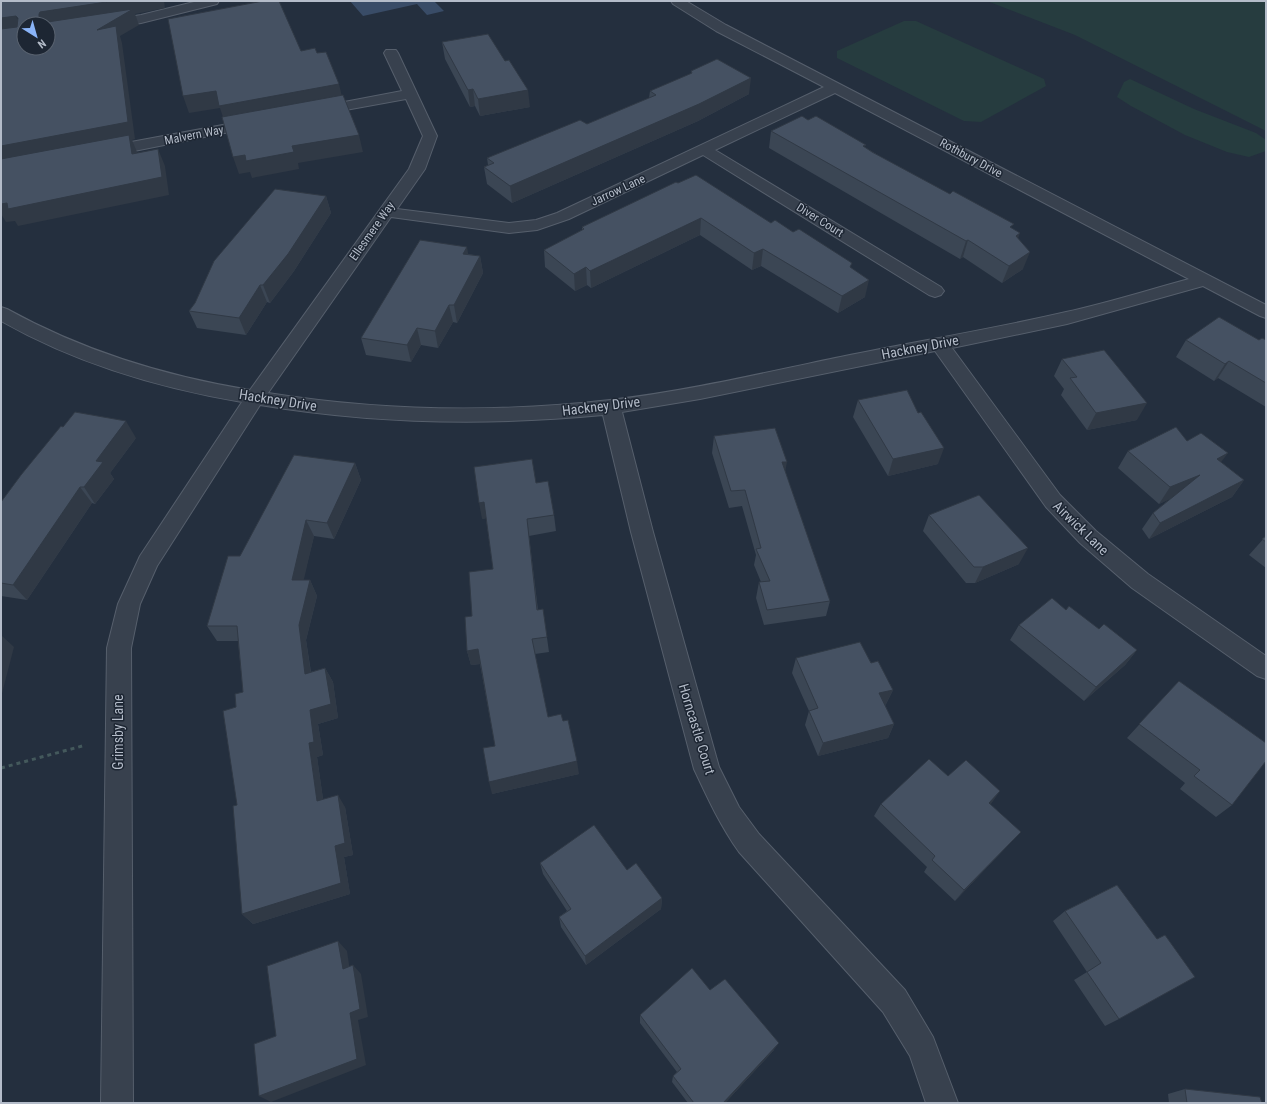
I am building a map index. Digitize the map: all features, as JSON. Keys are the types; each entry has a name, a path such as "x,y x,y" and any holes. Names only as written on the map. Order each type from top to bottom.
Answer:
{"street":[{"path":"56,33 141,19 213,1"},
{"name":"Rothbury Drive","path":"677,1 722,28 1266,312"},
{"name":"Ellesmere Way","path":"255,397 417,169 430,136 390,53"},
{"name":"Jarrow Lane","path":"386,212 509,228 544,224 705,150 836,87"},
{"path":"308,113 410,94"},
{"name":"Malvern Way","path":"87,155 268,121"},
{"name":"Diver Court","path":"705,150 935,291"},
{"name":"Hackney Drive","path":"1,313 29,330 79,353 126,369 207,389 319,407 380,413 443,416 522,414 610,406 678,396 1067,318 1205,280"},
{"name":"Airwick Lane","path":"939,344 1053,501 1088,537 1140,581 1266,669"},
{"name":"Grimsby Lane","path":"117,1103 117,737 119,648 129,604 148,562 255,397"},
{"name":"Horncastle Court","path":"610,406 642,532 707,769 730,816 749,843 894,1001 922,1048 942,1103"}],"path":[{"path":"1,768 117,737"}],"green space":[{"path":"987,1 1266,1 1266,131 1075,35"},
{"path":"904,21 916,21 1044,79 1046,86 981,122 964,121 837,58 837,51"},
{"path":"1130,79 1194,109 1256,133 1266,140 1266,151 1249,157 1227,152 1185,135 1117,97 1124,82"}],"water":[{"path":"350,1 434,1 444,11 427,15 417,4 363,16"}],"building":[{"path":"1,1 113,1 40,12 39,16 16,16 1,18"},
{"path":"263,1 279,1 301,51 315,48 317,53 326,52 339,84 219,106 216,91 183,96 168,19"},
{"path":"133,9 97,30 116,26 128,122 1,146 1,29 16,27 16,56 56,56 56,21"},
{"path":"488,34 505,61 509,60 528,90 478,99 473,89 468,90 442,42"},
{"path":"717,59 751,78 699,104 510,186 484,167 494,163 487,158 580,120 587,124 656,95 650,91 692,73 691,71"},
{"path":"343,95 359,135 292,146 294,152 246,161 245,155 233,157 222,117"},
{"path":"802,116 808,120 816,116 866,145 863,146 872,152 950,194 953,191 1014,224 1010,227 1020,233 1016,236 1030,252 1009,266 968,240 966,241 771,131"},
{"path":"129,135 132,154 158,149 162,177 8,209 7,203 1,204 1,159"},
{"path":"696,175 771,223 775,220 793,232 799,229 852,263 850,267 869,280 842,296 763,249 754,253 701,218 590,271 586,267 574,274 544,250 584,229 582,227 676,182 678,183"},
{"path":"275,189 326,196 288,254 263,285 260,285 239,318 189,311 195,303 214,261"},
{"path":"420,240 467,247 463,254 480,256 454,305 449,305 435,331 417,328 407,345 361,338"},
{"path":"1219,317 1259,340 1262,338 1266,340 1266,383 1229,361 1225,364 1186,340"},
{"path":"1104,350 1147,403 1096,413 1070,378 1077,377 1062,359"},
{"path":"907,390 918,413 921,412 944,448 893,459 858,400"},
{"path":"75,412 126,421 96,461 103,462 84,487 80,487 13,585 1,583 1,502 61,426 63,427"},
{"path":"1176,427 1187,441 1201,433 1228,453 1217,459 1244,480 1160,523 1153,513 1200,475 1170,487 1128,451"},
{"path":"775,428 787,462 782,462 830,601 767,610 759,582 770,581 756,549 761,548 745,490 731,491 714,436"},
{"path":"294,455 355,463 327,523 306,520 292,580 310,580 299,625 305,674 325,668 331,704 310,710 314,742 309,743 317,801 338,795 345,843 335,846 341,883 242,914 233,806 237,805 223,711 236,707 235,694 243,692 237,626 207,626 228,556 240,556"},
{"path":"532,459 536,483 548,481 554,515 527,519 537,610 543,609 547,637 532,639 548,717 561,714 563,721 568,720 577,761 489,782 483,748 495,746 478,649 467,651 465,617 472,616 469,572 493,569 484,502 479,503 474,467"},
{"path":"979,495 1028,548 983,567 974,567 929,515"},
{"path":"1266,536 1266,542 1262,539"},
{"path":"1052,598 1066,610 1069,606 1099,629 1104,624 1137,650 1096,687 1019,625"},
{"path":"860,642 871,663 878,661 893,690 879,693 894,724 823,743 809,711 818,708 796,658"},
{"path":"1179,681 1266,743 1266,761 1232,805 1194,776 1200,770 1139,724"},
{"path":"929,759 948,776 966,760 1000,791 989,803 1021,832 964,890 932,860 935,856 881,804"},
{"path":"594,825 627,870 636,863 662,898 585,956 559,917 571,909 540,863"},
{"path":"1117,885 1157,939 1165,935 1195,977 1119,1019 1087,972 1101,963 1065,911"},
{"path":"338,941 343,969 353,965 360,1009 350,1013 357,1059 259,1096 254,1044 276,1036 267,966"},
{"path":"692,968 710,990 725,979 779,1043 723,1103 694,1103 673,1076 681,1069 640,1015"},
{"path":"1185,1089 1260,1097 1262,1103 1187,1103"}]}
